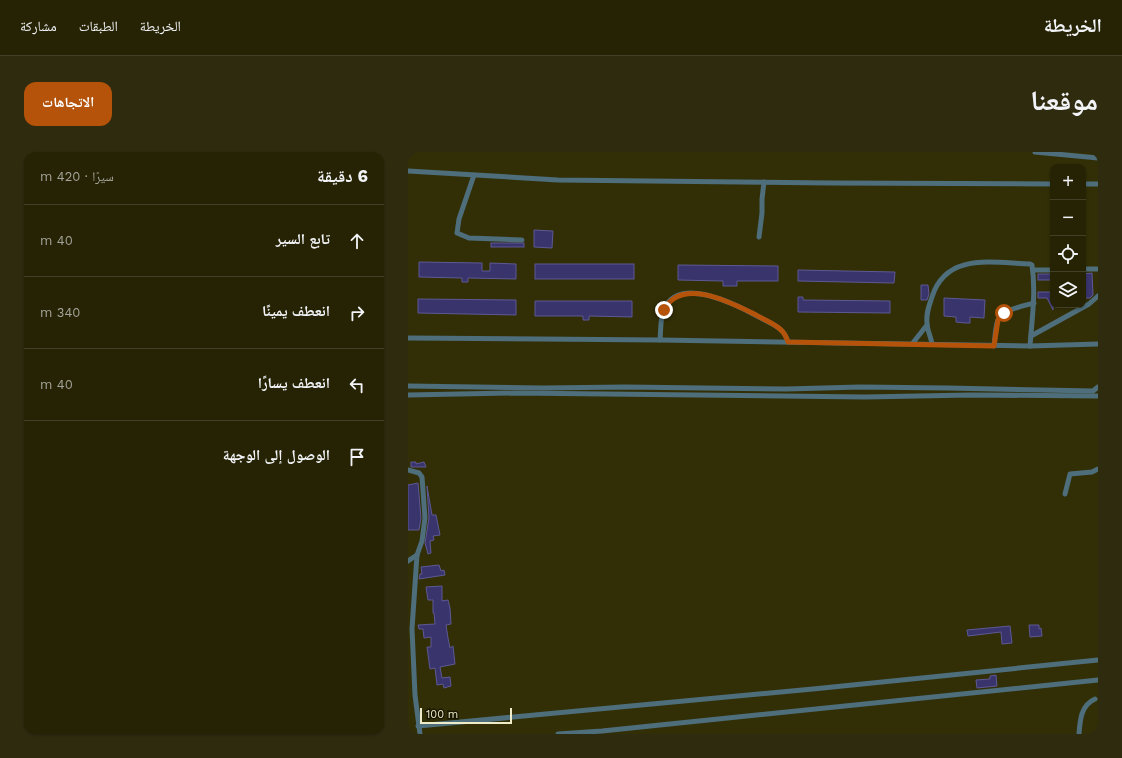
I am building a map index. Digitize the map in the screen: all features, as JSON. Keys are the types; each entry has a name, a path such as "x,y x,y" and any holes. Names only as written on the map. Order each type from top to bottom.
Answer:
{"street":[{"path":"1035,152 1098,158"},
{"path":"408,172 558,180 1050,184"},
{"path":"474,175 459,219 457,232 469,238 522,240"},
{"path":"758,237 762,213 764,182"},
{"path":"1086,184 1098,184"},
{"path":"932,344 927,325 927,313 934,289 943,277 958,266 982,262 1032,265 1034,303 1030,346"},
{"path":"1086,269 1098,269"},
{"path":"1033,270 1050,270"},
{"path":"660,340 664,310 667,303 672,298 693,293 719,298 756,315 780,329 788,342"},
{"path":"1031,336 1089,304 1098,296"},
{"path":"994,346 1000,316 1007,311 1034,303"},
{"path":"912,344 927,325"},
{"path":"408,338 660,340 994,346 1098,344"},
{"path":"408,386 786,389 897,388 1093,391 1098,387"},
{"path":"408,395 516,393 865,397 970,395 1098,396"},
{"path":"1064,494 1070,474 1092,472 1098,469"},
{"path":"408,470 419,473 423,484 425,518 422,542 417,555 412,629 414,682 418,726 421,733"},
{"path":"408,561 417,555"},
{"path":"418,726 813,689 1098,660"},
{"path":"558,734 602,731 1098,680"},
{"path":"1079,734 1081,716 1084,709 1090,701 1095,699"}],"building":[{"path":"534,230 553,231 552,248 534,247"},
{"path":"491,243 524,243 524,247 491,247"},
{"path":"419,262 482,263 482,271 490,271 490,263 516,264 516,279 468,278 468,282 462,282 462,278 419,277"},
{"path":"535,264 634,264 634,279 535,279"},
{"path":"678,265 778,266 778,281 737,281 737,286 723,286 723,281 678,280"},
{"path":"798,270 895,272 894,283 798,281"},
{"path":"1092,273 1093,295 1090,298 1086,298 1086,274"},
{"path":"1038,274 1050,274 1050,280 1038,280"},
{"path":"921,285 928,285 929,294 927,300 921,300"},
{"path":"1038,292 1050,292 1050,304 1047,298 1038,298"},
{"path":"798,297 803,297 803,300 890,301 890,313 798,312"},
{"path":"944,298 985,300 984,318 970,317 970,323 965,323 956,322 956,317 944,316"},
{"path":"418,299 516,300 516,315 418,313"},
{"path":"535,301 632,301 632,317 589,316 589,320 583,320 583,316 535,316"},
{"path":"411,462 416,462 416,464 424,462 426,467 411,467"},
{"path":"418,483 421,518 419,530 408,530 408,485"},
{"path":"427,486 432,515 436,515 440,535 433,536 434,540 430,541 431,553 428,554 425,543 429,518"},
{"path":"439,565 441,571 444,570 445,575 419,579 420,574 422,574 421,567"},
{"path":"442,586 442,601 448,600 450,608 451,624 446,625 450,648 453,646 455,664 440,667 442,678 450,677 451,686 444,688 443,684 437,685 435,668 430,669 427,647 431,647 431,637 424,638 423,629 419,629 418,625 435,624 433,600 428,600 426,587"},
{"path":"1029,625 1039,625 1042,636 1030,637"},
{"path":"1010,626 1012,643 1002,644 1001,632 968,636 967,630"},
{"path":"996,675 997,686 977,688 976,680 990,679 990,676"}],"route":[{"path":"664,310 667,303 672,298 693,293 719,298 750,312 777,326 783,332 788,342 994,346 998,320 1004,313"}]}
